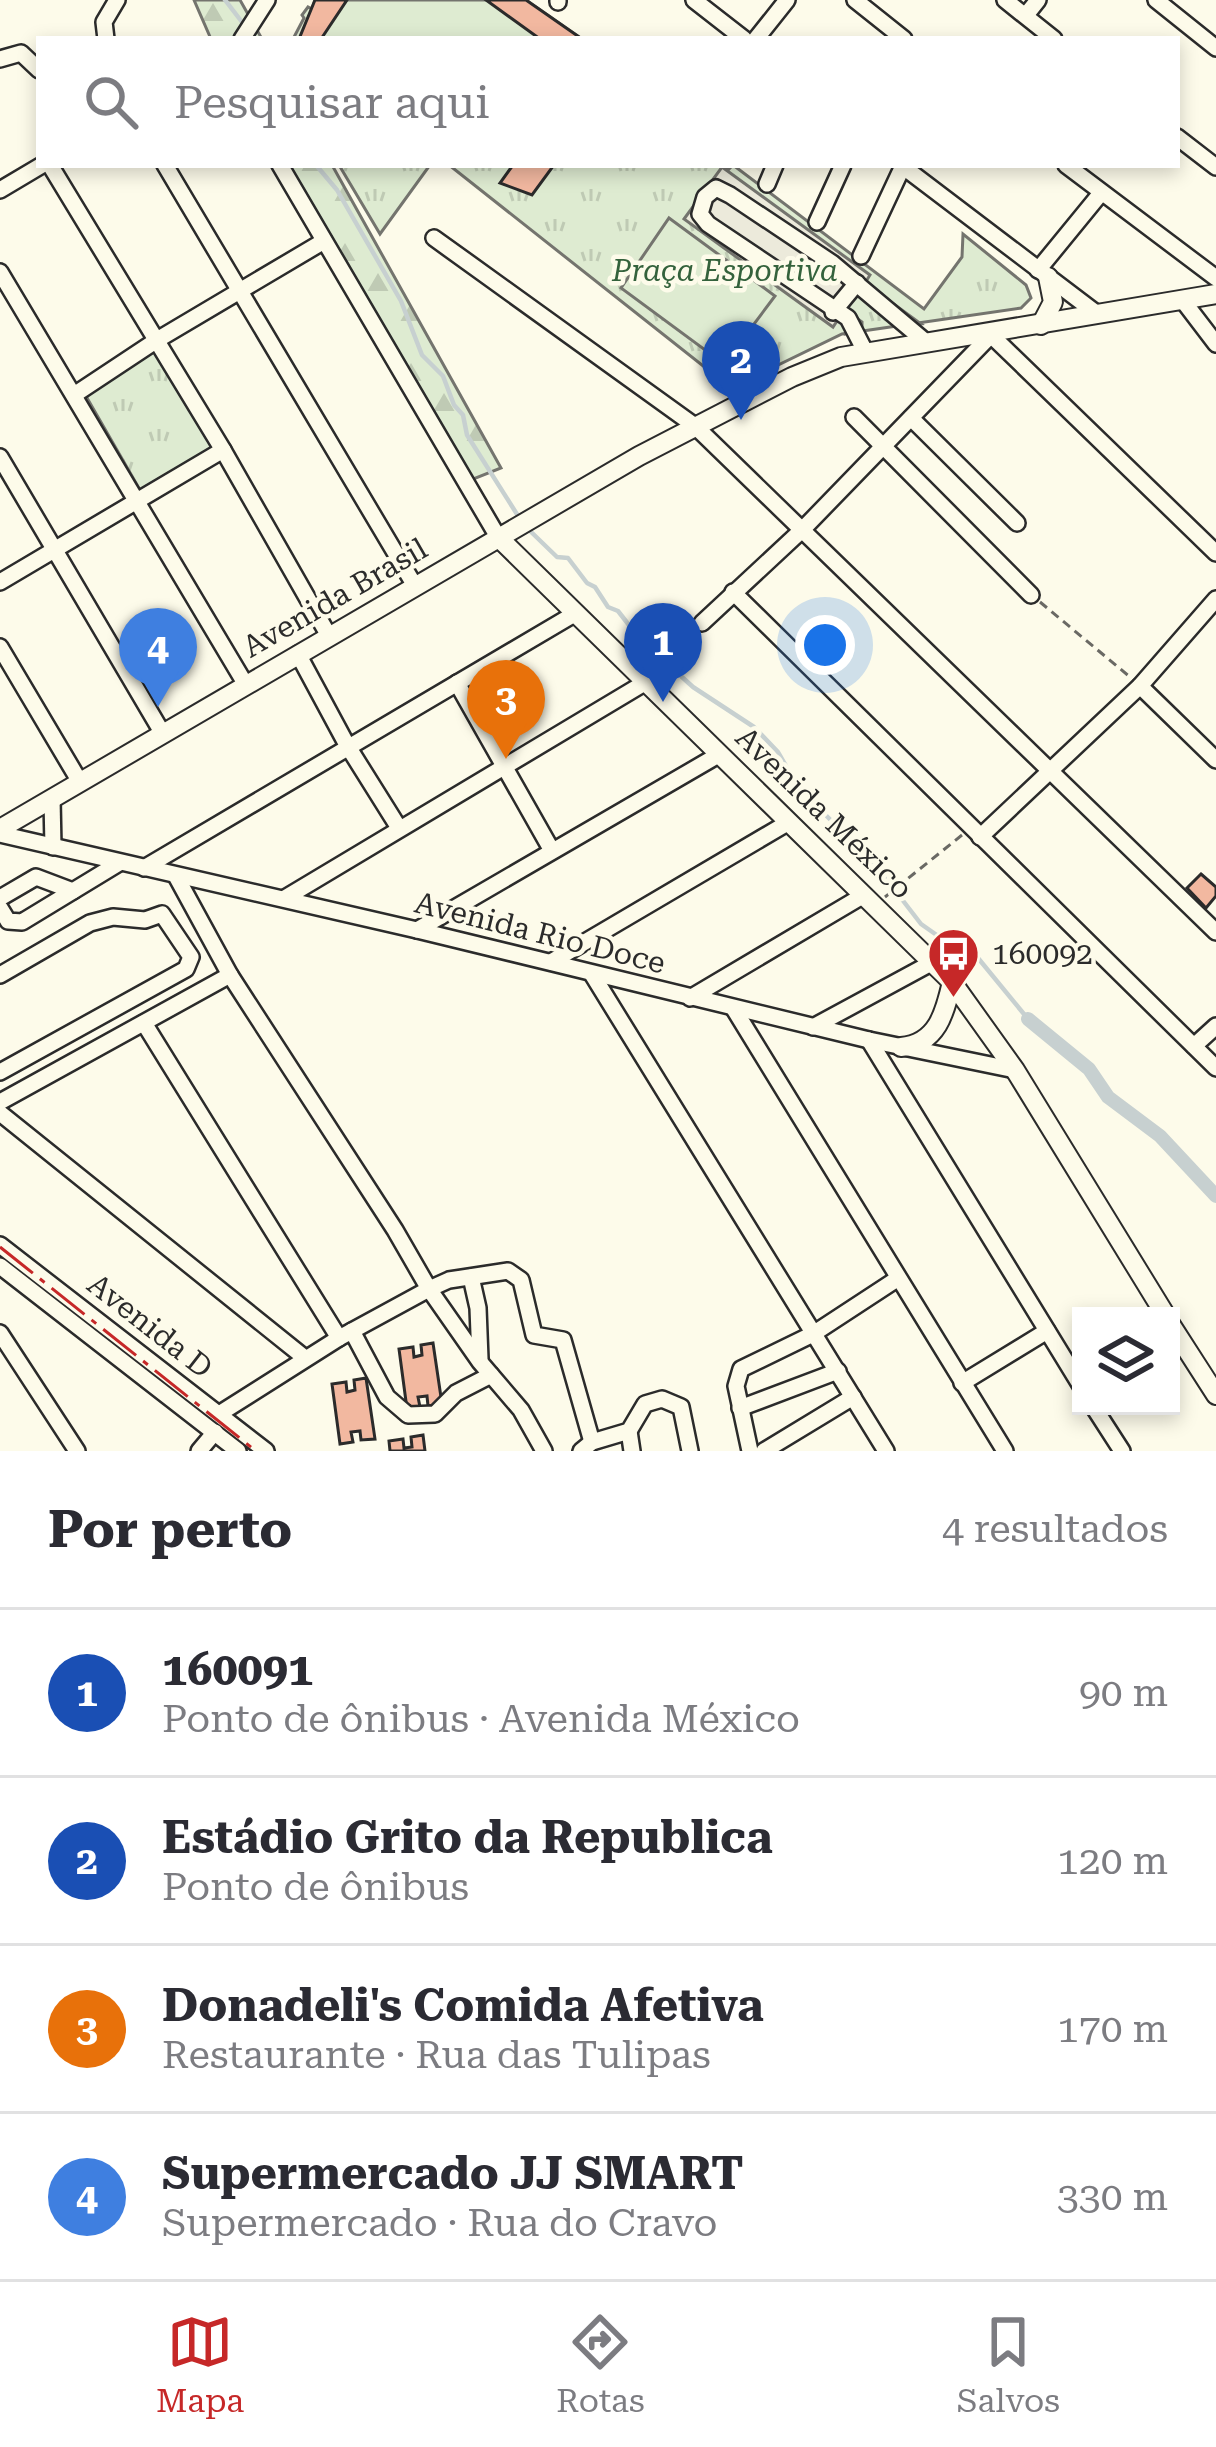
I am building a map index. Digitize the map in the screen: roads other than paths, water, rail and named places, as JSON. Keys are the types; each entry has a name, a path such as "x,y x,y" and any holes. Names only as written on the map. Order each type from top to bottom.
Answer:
{"main road":[{"path":"1040,325 1053,302 1043,273"},
{"name":"Avenida Brasil","path":"0,832 539,514 792,377 841,357 1216,294"},
{"name":"Avenida México","path":"506,533 576,613 952,982 1015,1070 1160,1307"},
{"path":"901,1047 917,1046 934,1030 945,1011 952,982"},
{"path":"1180,1338 1216,1395"}],"street":[{"path":"106,36 104,22 117,0"},
{"path":"244,36 267,0"},
{"path":"694,0 740,36"},
{"path":"758,36 787,0"},
{"path":"855,0 900,36"},
{"path":"1005,0 1050,36"},
{"path":"1025,16 1038,0"},
{"path":"1156,0 1216,48"},
{"path":"0,59 21,52 36,67"},
{"path":"1180,138 1216,167"},
{"path":"0,190 40,168"},
{"path":"48,168 158,340 329,636"},
{"path":"167,168 415,586"},
{"name":"Avenida México","path":"282,168 506,533"},
{"path":"766,184 774,168"},
{"path":"817,222 842,168"},
{"path":"861,256 901,168"},
{"path":"905,168 1096,313"},
{"path":"1070,168 1216,278"},
{"path":"866,353 854,325 707,224 700,214 705,197 716,188 730,195 857,283 927,343"},
{"path":"1043,273 1101,193"},
{"path":"434,238 694,426 1216,932"},
{"path":"74,395 324,242"},
{"path":"0,272 246,685"},
{"path":"833,312 857,283"},
{"path":"1184,302 1216,344"},
{"path":"702,623 803,529 991,335 1216,553"},
{"path":"854,417 1031,595"},
{"path":"911,418 1018,523"},
{"path":"0,582 223,450"},
{"path":"0,457 163,734"},
{"path":"733,592 1216,1068"},
{"path":"975,832 1051,772 1140,686 1216,599"},
{"path":"144,868 576,613"},
{"path":"0,647 80,782"},
{"path":"298,654 399,828"},
{"path":"457,682 551,849"},
{"path":"285,898 646,682"},
{"path":"1140,686 1216,760"},
{"path":"418,930 720,754"},
{"path":"52,799 53,847"},
{"path":"551,962 789,822"},
{"name":"Avenida Rio Doce","path":"0,832 734,1009 1015,1070"},
{"path":"0,908 8,921 22,922 119,862"},
{"path":"176,876 230,975 429,1289 521,1410 544,1451"},
{"path":"0,898 36,878 73,891"},
{"path":"690,998 869,900"},
{"path":"0,975 91,923 113,917 145,920 163,914 191,957 186,969 0,1072"},
{"path":"813,1027 934,962"},
{"path":"592,974 886,1451"},
{"path":"0,1102 230,975"},
{"path":"734,1009 1005,1451"},
{"path":"144,1023 387,1397 408,1415 435,1414 486,1369"},
{"path":"1194,1046 1216,1026"},
{"path":"869,1040 1072,1371"},
{"path":"0,1114 305,1358"},
{"name":"Avenida D","path":"0,1245 238,1451"},
{"name":"Avenida D","path":"0,1266 266,1451"},
{"path":"219,1414 305,1358 429,1289 449,1280 508,1271 521,1280 534,1335 563,1340 586,1447 629,1431"},
{"path":"471,1277 486,1369"},
{"path":"751,1451 736,1380 746,1366 813,1334 897,1279"},
{"path":"962,1383 1047,1331"},
{"path":"0,1333 76,1451"},
{"path":"740,1408 838,1371"},
{"path":"764,1451 853,1397"},
{"path":"632,1451 629,1431 637,1412 654,1400 669,1400 681,1407 690,1451"},
{"path":"1099,1415 1121,1451"},
{"path":"200,1451 215,1432"}],"waterway":[{"path":"225,0 245,26"},
{"path":"319,168 337,190 401,301 422,355 443,376 463,415 467,435 520,519"},
{"path":"527,528 557,557 568,558 608,607 618,611 639,638 693,687 754,727 778,752 798,787 877,867 921,924 978,958 1028,1019"},
{"path":"1028,1019 1089,1069 1108,1097 1160,1136 1216,1196"}],"place":[{"name":"Estádio Grito da Republica","path":"741,420"},
{"name":"160091","path":"663,702"},
{"name":"Supermercado JJ SMART","path":"158,707"},
{"name":"Donadeli's Comida Afetiva","path":"506,759"},
{"name":"160092","path":"953,1000"}],"park label":[{"name":"Praça Esportiva","path":"725,271"}]}
